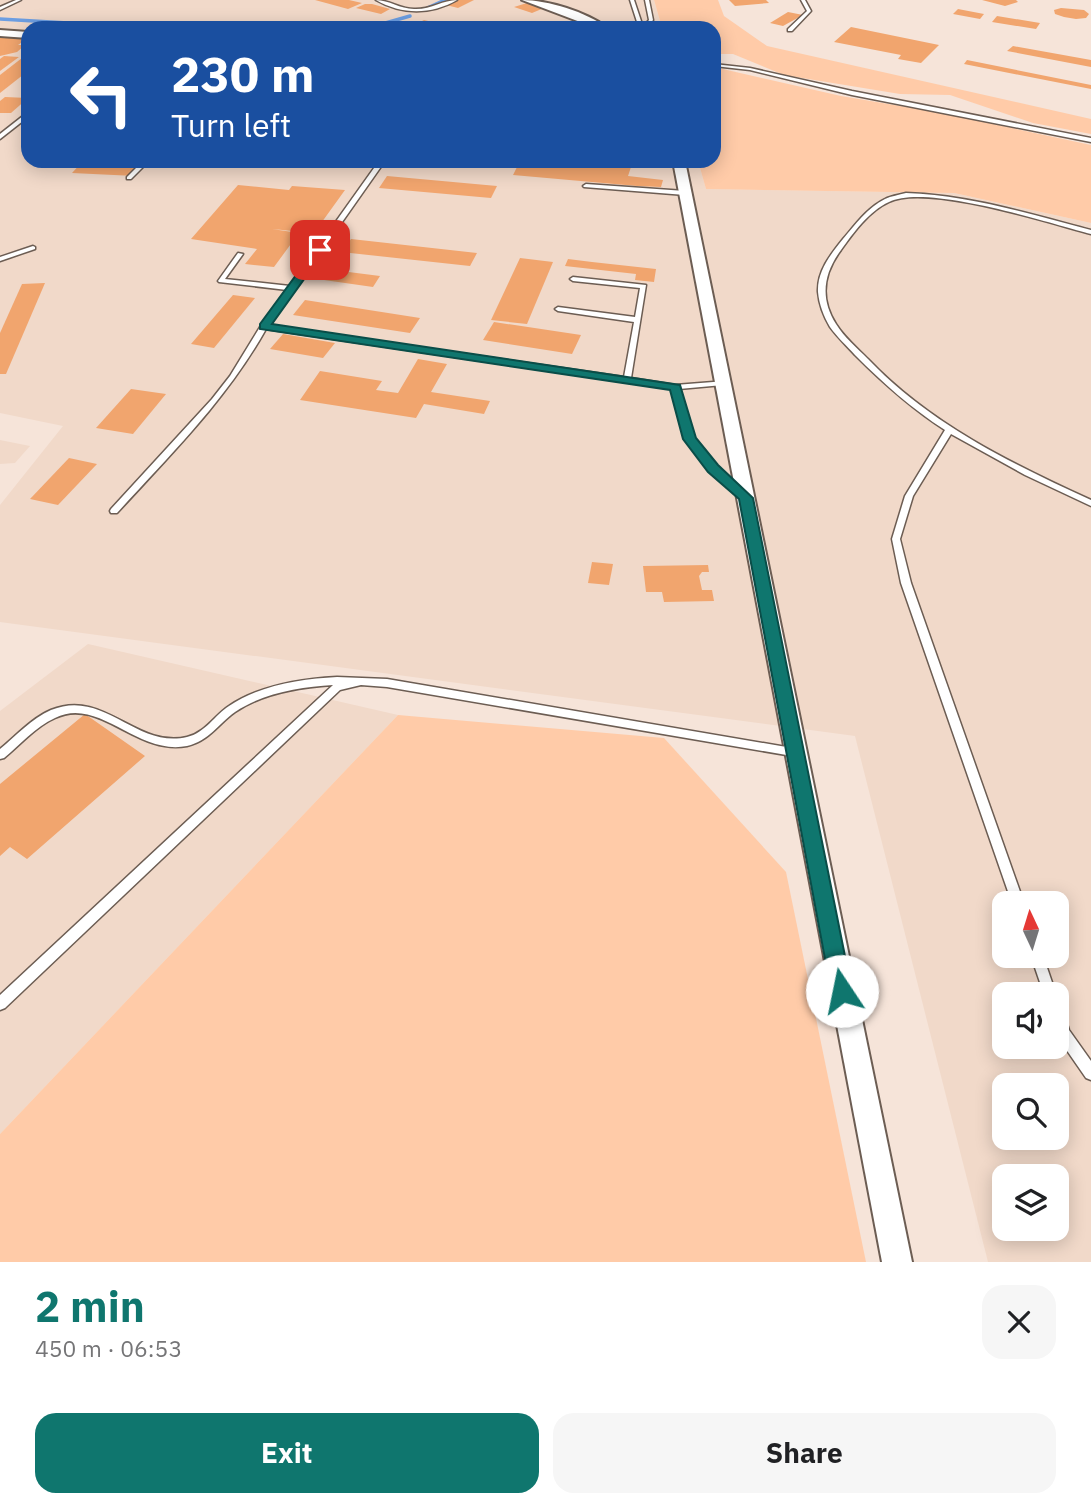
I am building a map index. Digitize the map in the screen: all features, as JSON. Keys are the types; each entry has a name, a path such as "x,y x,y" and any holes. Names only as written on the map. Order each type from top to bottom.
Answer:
{"street":[{"path":"526,0 588,21"},
{"path":"0,33 21,34"},
{"path":"680,168 897,1262"}],"lane":[{"path":"0,9 19,0"},
{"path":"378,0 425,12 455,0"},
{"path":"632,0 640,21"},
{"path":"647,0 650,21"},
{"path":"790,30 809,12 803,0"},
{"path":"721,66 750,69 807,84 1091,140"},
{"path":"0,137 21,120"},
{"path":"129,178 139,168"},
{"path":"114,511 208,407 250,353 264,327 377,168"},
{"path":"586,186 685,193"},
{"path":"1091,232 945,198 899,196 888,200 854,229 825,267 820,287 832,325 873,370 949,431 1024,473 1091,503"},
{"path":"0,259 33,248"},
{"path":"240,254 221,281 292,288"},
{"path":"573,279 644,286 627,379"},
{"path":"558,309 638,320"},
{"path":"264,327 675,387 723,383"},
{"path":"675,387 690,439 713,468 746,498"},
{"path":"949,431 908,496 896,539 906,583 1014,891"},
{"path":"0,755 55,713 78,708 97,710 141,737 161,742 183,743 204,737 228,711 244,701 308,683 333,680 387,683 798,753"},
{"path":"0,1004 322,699 337,687 361,681"},
{"path":"1069,1041 1091,1073"}],"shaded area":[{"path":"0,0 654,0 660,21 21,21 21,168 700,168 706,189 954,193 1091,223 1091,1262 988,1262 855,736 0,622 0,505 63,426 0,413"},
{"path":"654,0 718,0 724,16 767,46 1091,119 1091,134 1033,123 950,95 900,94 784,75 733,54 721,54 721,21 660,21"},
{"path":"721,69 841,96 942,113 1091,145 1091,223 954,193 706,189 700,168 721,168"},
{"path":"0,440 30,446 15,463 0,464"},
{"path":"88,644 398,715 0,1134 0,711"},
{"path":"398,715 664,738 786,872 866,1262 0,1262 0,1134"}],"building":[{"path":"315,0 349,0 362,3 348,9"},
{"path":"457,0 474,0 458,8 446,5"},
{"path":"729,0 766,0 769,3 735,6"},
{"path":"982,0 1016,0 1018,2 1005,6"},
{"path":"527,3 544,8 532,13 514,7"},
{"path":"365,4 390,9 381,14 356,8"},
{"path":"958,9 984,14 980,19 953,14"},
{"path":"1054,10 1084,10 1089,14 1086,18 1076,19 1055,14"},
{"path":"788,12 803,15 783,26 770,23"},
{"path":"997,16 1040,23 1036,29 992,22"},
{"path":"851,27 939,45 921,63 898,59 901,55 834,42"},
{"path":"0,36 21,38 18,45 21,45 21,48 0,56"},
{"path":"1013,46 1091,60 1091,67 1007,51"},
{"path":"4,56 19,57 0,71 0,59"},
{"path":"21,59 21,76 0,93 0,75"},
{"path":"967,60 1091,85 1091,89 964,64"},
{"path":"5,97 21,98 21,104 11,113 0,113 0,101"},
{"path":"77,168 142,168 135,176 72,173"},
{"path":"516,168 631,168 628,176 663,180 661,187 513,175"},
{"path":"387,176 497,186 491,198 379,188"},
{"path":"238,185 289,190 292,186 345,190 314,233 272,229 299,233 274,267 245,264 257,249 191,239"},
{"path":"351,239 477,253 470,266 341,252"},
{"path":"520,258 553,262 527,324 491,320"},
{"path":"568,259 656,269 654,282 635,280 636,274 565,266"},
{"path":"325,269 380,276 373,287 317,279"},
{"path":"45,283 6,374 0,374 0,333 22,284"},
{"path":"233,295 255,298 214,348 191,344"},
{"path":"305,300 420,318 410,333 293,315"},
{"path":"494,322 581,335 572,354 483,340"},
{"path":"283,334 335,343 323,358 270,349"},
{"path":"418,359 447,364 431,392 490,401 484,414 424,404 416,418 300,400 320,371 382,381 376,390 398,393"},
{"path":"131,389 166,394 133,434 96,428"},
{"path":"69,458 97,464 58,505 30,499"},
{"path":"592,562 613,564 609,585 588,583"},
{"path":"708,565 709,572 702,572 699,576 702,590 712,590 714,601 664,602 662,592 646,592 643,566"},
{"path":"85,714 145,756 27,859 10,847 0,856 0,784"}],"waterway":[{"path":"423,10 445,0"},
{"path":"392,21 410,16"},
{"path":"0,19 34,21"}],"route":[{"path":"320,250 264,327 675,387 690,439 713,468 746,498 798,753 842,991"}]}
